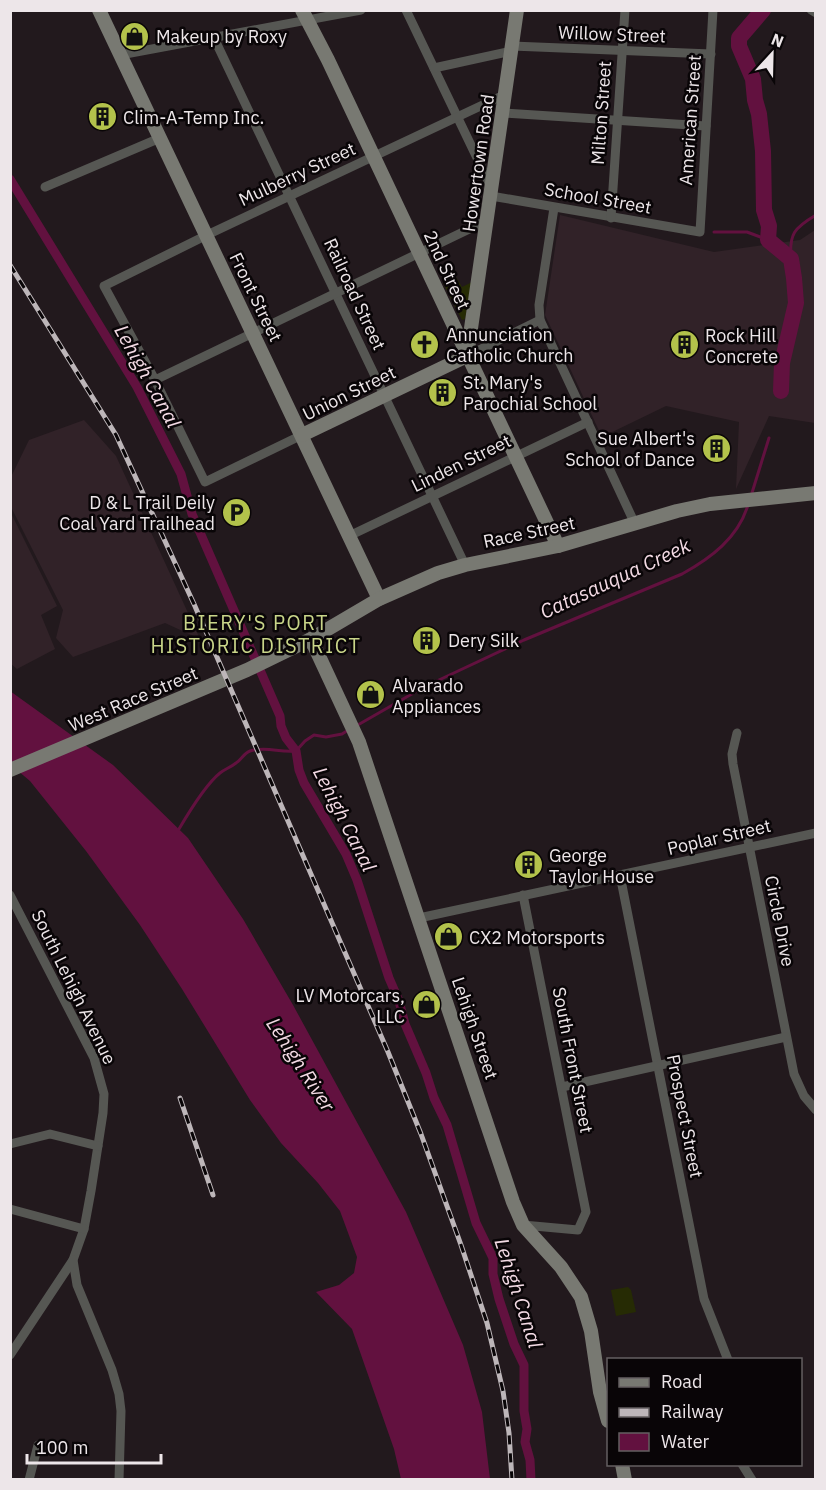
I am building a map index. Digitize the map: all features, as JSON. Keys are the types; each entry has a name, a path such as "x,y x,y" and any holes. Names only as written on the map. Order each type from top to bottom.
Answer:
{"main road":[{"name":"Front Street","path":"99,10 378,599"},
{"name":"Howertown Road","path":"467,356 517,10"},
{"name":"2nd Street","path":"305,15 558,546"},
{"name":"Union Street","path":"302,435 467,356"},
{"name":"Race Street","path":"268,660 311,639 378,599 438,573 465,565 558,546 677,511 763,498 816,494"},
{"name":"Lehigh Street","path":"311,639 353,728 513,1202 524,1225 561,1267 581,1297 591,1331 600,1392 607,1415"},
{"name":"West Race Street","path":"10,770 268,660"}],"street":[{"path":"120,55 214,38 305,15 361,10"},
{"path":"406,10 458,116 492,193"},
{"name":"Milton Street","path":"611,218 625,10"},
{"name":"American Street","path":"700,232 713,10"},
{"path":"811,10 816,13"},
{"name":"Railroad Street","path":"214,38 337,292 465,565"},
{"name":"Willow Street","path":"434,68 512,49 711,54"},
{"name":"Mulberry Street","path":"155,381 104,286 290,195 506,94"},
{"path":"503,113 706,126"},
{"path":"45,187 160,138"},
{"name":"School Street","path":"492,193 611,218 700,232"},
{"path":"554,207 539,305 540,320 635,524"},
{"path":"155,381 488,220"},
{"name":"Union Street","path":"467,356 540,320"},
{"name":"Union Street","path":"155,381 205,482 302,435"},
{"name":"Linden Street","path":"349,536 588,422"},
{"name":"Circle Drive","path":"737,733 732,754 733,764 786,1037 798,1086 816,1110"},
{"name":"Poplar Street","path":"419,918 816,833"},
{"name":"Prospect Street","path":"621,875 704,1299 728,1358"},
{"name":"South Lehigh Avenue","path":"10,895 94,1058 104,1094 84,1230 73,1260 76,1285 112,1370 119,1394 121,1411 119,1479"},
{"name":"South Front Street","path":"523,895 586,1212 578,1230 524,1225"},
{"path":"562,1087 786,1037"},
{"path":"10,1144 50,1134 98,1146"},
{"path":"10,1209 84,1230"},
{"path":"10,1355 73,1260"},
{"path":"29,1479 38,1445"},
{"path":"743,1466 752,1479"}],"shaded area":[{"path":"560,215 714,252 800,240 815,230 815,423 769,416 736,489 739,422 666,406 602,437 545,315"},
{"path":"84,420 116,456 200,639 165,623 73,657 56,638 63,610 11,507 11,477 29,440"},
{"path":"11,513 57,606 41,615 55,649 17,669 10,663"}],"green space":[{"path":"456,277 462,287 472,282 465,319 462,320 443,283"},
{"path":"628,1287 631,1290 636,1312 616,1316 611,1290"}],"water":[{"name":"Lehigh River","path":"10,691 113,765 188,838 243,919 293,1005 406,1212 463,1345 482,1412 490,1479 401,1479 394,1449 352,1329 316,1292 339,1285 354,1273 357,1257 340,1211 281,1143 250,1100 140,925 86,851 30,781 11,765"}],"waterway":[{"name":"Catasauqua Creek","path":"763,10 739,38 739,46 753,79 759,114 763,151 764,210 769,226 768,240 791,259 794,278 796,303 782,363 781,391"},
{"name":"Lehigh Canal","path":"10,179 137,387 181,474 192,514 280,716 286,738 296,751 304,783 346,854 357,880 405,1024 447,1125 476,1223 493,1258 493,1274 499,1299 514,1344 524,1365 524,1411 527,1429 525,1442 530,1460 531,1480"},
{"path":"791,259 791,243 795,232 816,215"},
{"path":"714,232 747,232 768,240"},
{"name":"Catasauqua Creek","path":"751,496 769,438"},
{"name":"Catasauqua Creek","path":"356,726 424,687 524,640 682,574 722,546 738,527 748,505"},
{"name":"Catasauqua Creek","path":"179,829 209,784 248,752 262,749 296,751 314,735 326,737 342,734 350,729"}],"railway":[{"path":"10,265 116,435 194,604 388,1052 421,1134 487,1323 503,1391 512,1480"},
{"path":"180,1098 213,1195"}],"place":[{"name":"Makeup by Roxy","path":"135,36"},
{"name":"Clim-A-Temp Inc.","path":"102,117"},
{"name":"Annunciation Catholic Church","path":"425,344"},
{"name":"Rock Hill Concrete","path":"684,345"},
{"name":"St. Mary's Parochial School","path":"442,392"},
{"name":"Sue Albert's School of Dance","path":"716,448"},
{"name":"D & L Trail Deily Coal Yard Trailhead","path":"236,512"},
{"name":"Dery Silk","path":"427,640"},
{"name":"Alvarado Appliances","path":"371,695"},
{"name":"George Taylor House","path":"528,865"},
{"name":"CX2 Motorsports","path":"448,937"},
{"name":"LV Motorcars, LLC","path":"426,1005"}],"district":[{"name":"BIERY'S PORT HISTORIC DISTRICT","path":"256,634"}]}
